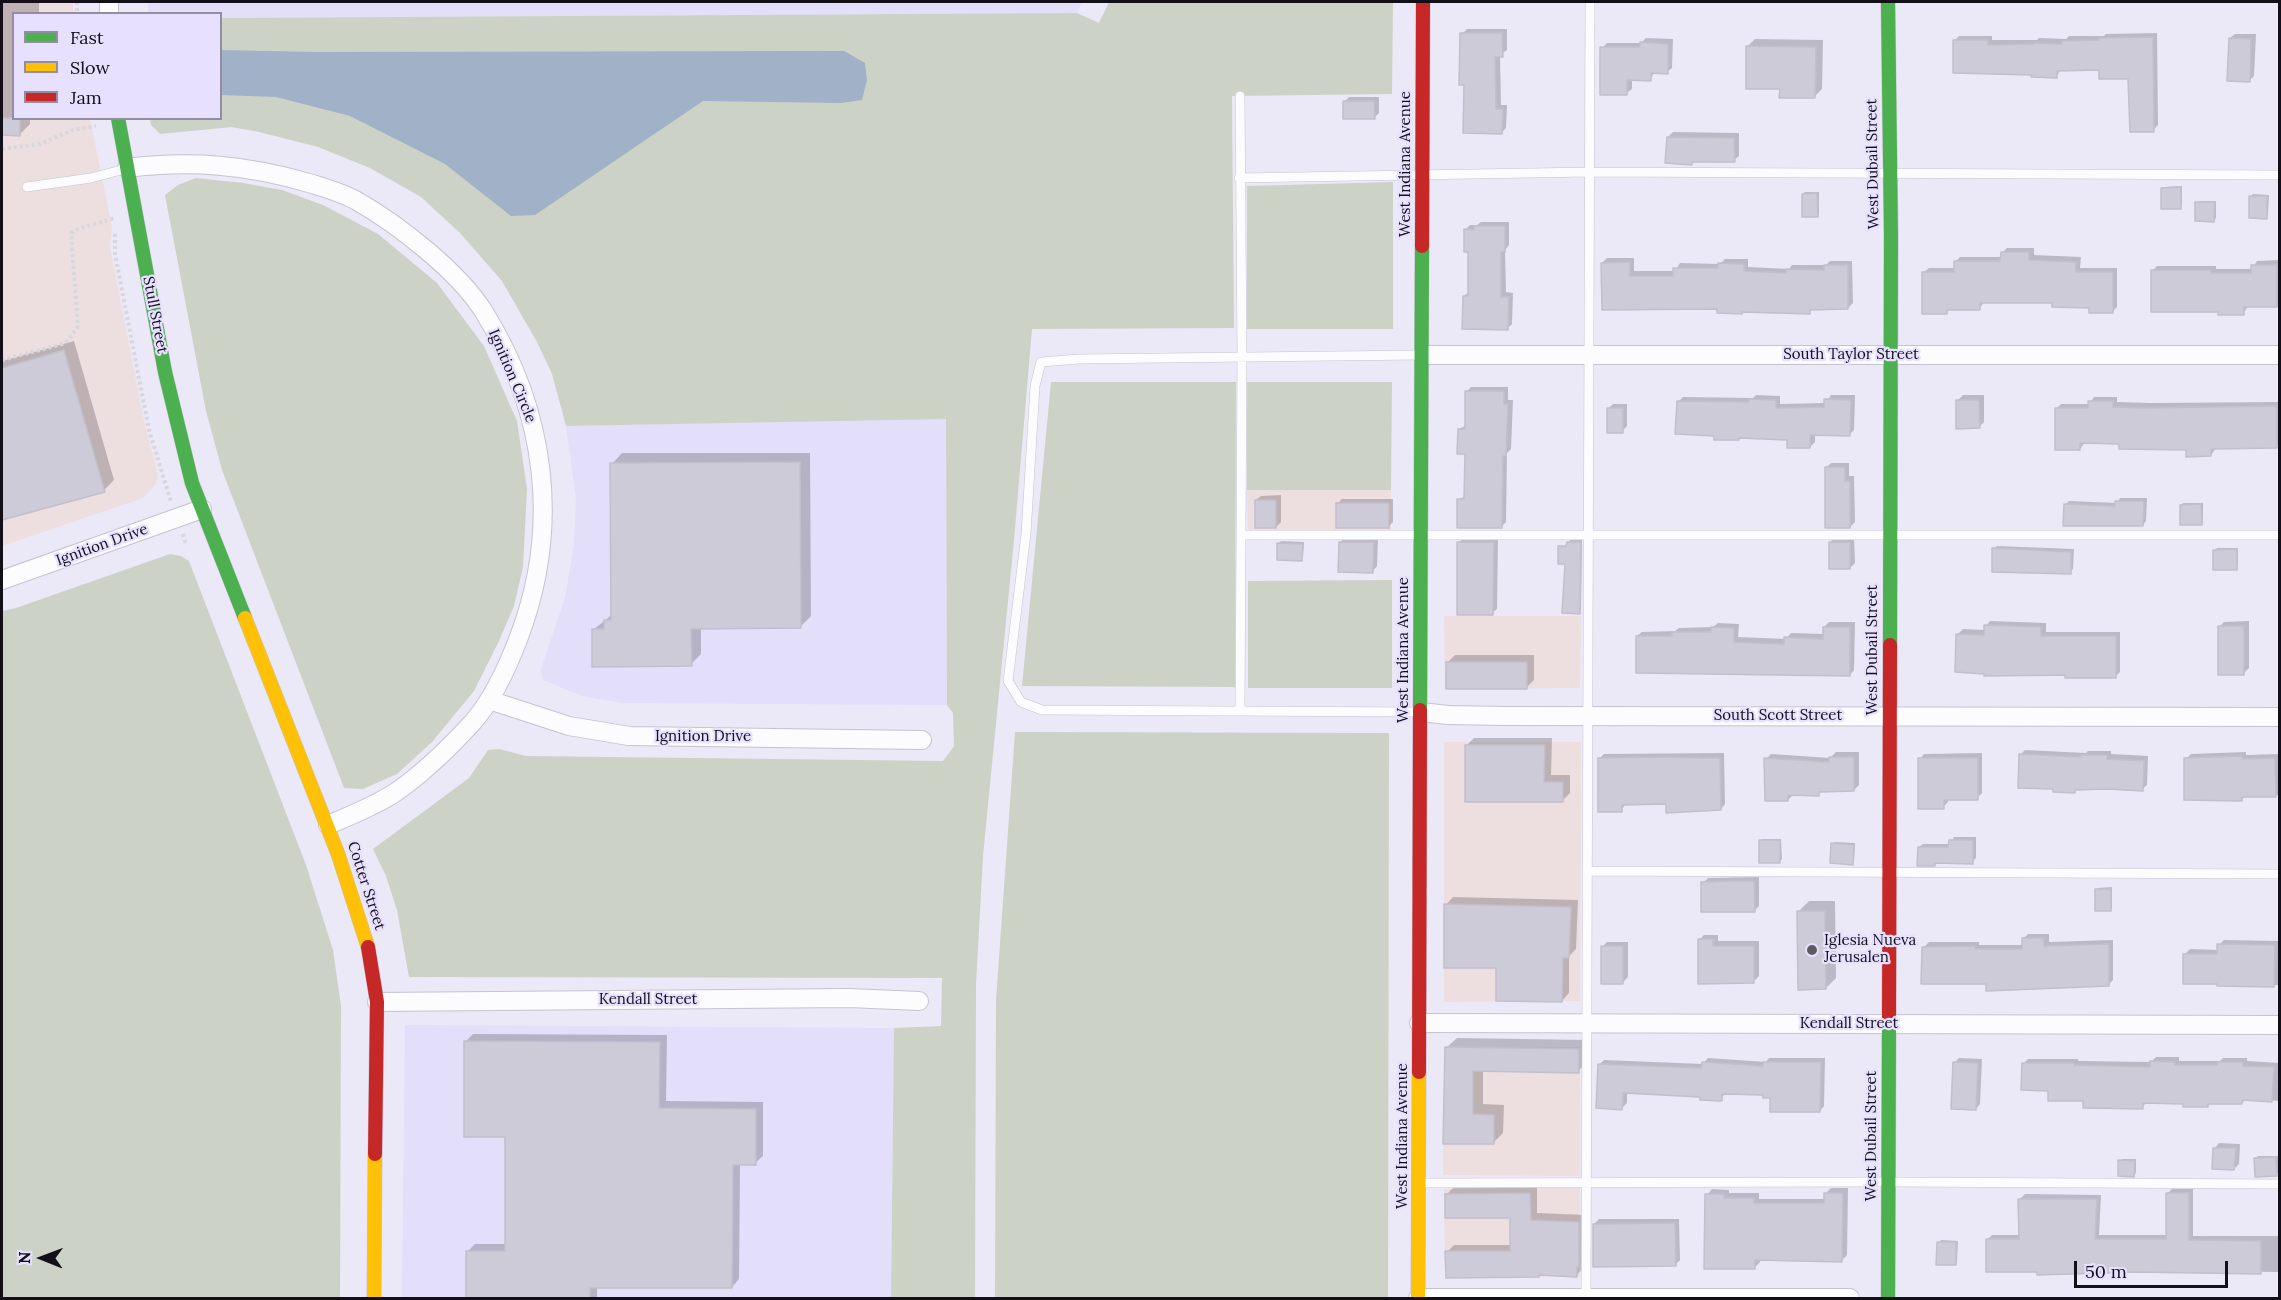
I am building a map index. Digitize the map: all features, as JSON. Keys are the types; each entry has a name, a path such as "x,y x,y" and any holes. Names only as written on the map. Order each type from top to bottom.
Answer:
{"street":[{"name":"West Indiana Avenue","path":"1418,1298 1423,2"},
{"name":"West Dubail Street","path":"1888,2 1890,174 1888,1299"},
{"name":"Stull Street","path":"112,121 127,168 180,440 202,509"},
{"name":"Ignition Circle","path":"127,168 182,164 247,168 270,172 356,200 426,250 458,280 483,310 501,343 533,424 544,496 539,562 530,603 511,658 489,700 460,734 420,772 394,793 370,807 328,825"},
{"name":"South Taylor Street","path":"1422,355 2280,354"},
{"name":"Ignition Drive","path":"2,580 202,509"},
{"name":"Cotter Street","path":"202,509 328,825 365,933 373,967 377,1002 374,1299"},
{"name":"Ignition Drive","path":"489,700 569,726 629,736 922,740"},
{"name":"South Scott Street","path":"1421,711 1448,715 1588,716 2280,717"},
{"name":"Kendall Street","path":"377,1002 849,998 919,1001"},
{"name":"Kendall Street","path":"1419,1023 2280,1025"},
{"path":"1418,1298 1850,1299"}],"lane":[{"path":"1586,1298 1590,2"},
{"path":"1240,96 1242,357 1240,710"},
{"path":"27,187 91,178 127,168"},
{"path":"1239,178 1590,172 2280,175"},
{"path":"1421,711 1042,710 1021,702 1008,681 1026,534 1035,386 1041,362 1079,359 1422,355"},
{"path":"1240,535 2280,535"},
{"path":"1588,871 2280,874"},
{"path":"1419,1183 1888,1182 2280,1185"}],"path":[{"path":"2,149 40,144 73,130 112,121"},
{"path":"114,211 116,254 149,430 167,491"},
{"path":"2,360 62,344 75,333 78,326 71,233 115,218"}],"shaded area":[{"path":"2,2 73,2 73,12 12,12 12,120 90,120 112,227 110,247 143,416 158,476 156,484 143,498 2,546"},
{"path":"148,2 1082,2 1077,13 222,18 222,12 148,12"},
{"path":"1109,2 1393,2 1392,94 1232,96 1234,328 1032,329 983,856 976,985 975,1298 891,1298 894,1028 941,1026 942,978 409,977 397,910 386,876 373,849 469,778 488,750 499,749 526,756 943,761 954,746 953,713 947,705 946,419 566,426 552,374 537,342 502,281 460,233 421,197 370,168 318,147 232,127 160,134 151,125 150,120 222,120 222,18 1077,13 1099,23"},
{"path":"196,178 282,190 323,205 378,234 437,283 484,346 517,421 527,489 523,567 514,606 474,691 432,742 397,774 363,789 344,788 222,470 206,411 165,195 178,185"},
{"path":"1393,182 1393,329 1247,329 1247,186"},
{"path":"1051,382 1236,382 1235,687 1022,686"},
{"path":"1247,382 1392,382 1391,490 1247,490"},
{"path":"946,418 947,705 622,703 582,696 543,680 541,669 565,598 574,545 576,499 566,426"},
{"path":"1247,490 1391,490 1391,530 1248,530"},
{"path":"170,554 181,556 189,561 306,865 333,950 341,1006 340,1298 2,1298 2,611"},
{"path":"1392,580 1392,688 1248,688 1248,581"},
{"path":"1444,616 1581,616 1580,688 1445,689"},
{"path":"1015,732 1389,733 1388,1298 995,1298 996,1000"},
{"path":"1444,742 1581,742 1580,1001 1444,1002"},
{"path":"405,1025 894,1028 891,1298 402,1298"},
{"path":"1444,1047 1580,1047 1580,1176 1443,1175"},
{"path":"1580,1188 1579,1277 1445,1276 1444,1189"}],"water":[{"path":"222,50 315,52 844,51 865,63 867,80 862,100 841,103 703,101 535,215 511,216 445,164 350,116 276,97 222,95"}],"building":[{"path":"1460,33 1502,33 1503,57 1495,57 1496,109 1503,109 1502,134 1463,133 1464,85 1459,85"},
{"path":"2153,37 2154,132 2130,132 2128,79 2099,79 2099,70 2057,71 2057,78 1953,73 1953,40 1988,40 1988,45 2062,44 2062,41 2099,40 2099,38"},
{"path":"2229,38 2251,39 2250,82 2227,81"},
{"path":"1640,42 1668,44 1668,74 1651,73 1651,81 1627,80 1627,95 1600,95 1600,47 1640,47"},
{"path":"1746,46 1816,47 1815,98 1779,98 1780,89 1746,89"},
{"path":"1343,101 1374,101 1375,119 1343,119"},
{"path":"2,118 20,120 20,136 2,135"},
{"path":"1667,137 1734,138 1735,162 1692,162 1692,165 1665,163"},
{"path":"2181,187 2181,209 2161,209 2161,188"},
{"path":"1817,193 1818,217 1802,217 1802,194"},
{"path":"2249,196 2267,196 2267,219 2249,218"},
{"path":"2195,202 2215,202 2214,222 2195,221"},
{"path":"1474,226 1505,226 1505,252 1501,252 1501,297 1509,297 1508,330 1462,329 1463,296 1468,296 1468,252 1464,252 1464,229 1474,230"},
{"path":"2001,252 2029,252 2029,260 2076,262 2076,272 2113,272 2113,313 2089,313 2089,308 2052,307 2052,303 1980,303 1980,310 1947,310 1947,314 1922,314 1922,272 1954,272 1954,261 2000,261"},
{"path":"1630,262 1630,276 1673,276 1673,268 1718,268 1718,263 1744,264 1744,271 1786,273 1786,269 1824,270 1824,265 1848,265 1848,309 1810,310 1810,314 1717,313 1717,309 1602,310 1601,263"},
{"path":"2251,265 2277,265 2277,307 2244,307 2244,315 2218,315 2218,312 2151,312 2151,270 2251,273"},
{"path":"64,350 105,492 2,520 2,368"},
{"path":"1465,391 1504,391 1504,404 1508,404 1506,456 1503,456 1502,528 1457,528 1457,499 1464,499 1465,454 1457,454 1458,429 1465,429"},
{"path":"1749,399 1776,400 1776,408 1824,407 1824,399 1851,400 1850,436 1810,435 1810,448 1787,448 1787,440 1739,438 1739,440 1714,440 1714,436 1675,434 1677,401 1749,402"},
{"path":"1956,400 1979,400 1980,428 1956,429"},
{"path":"2088,401 2113,401 2113,407 2145,408 2277,406 2277,448 2211,449 2211,456 2186,457 2186,450 2119,449 2119,444 2080,443 2080,450 2055,450 2055,408 2088,408"},
{"path":"1607,408 1623,408 1623,433 1607,433"},
{"path":"800,462 801,628 691,629 692,666 592,667 592,629 604,629 604,620 611,620 610,463"},
{"path":"1825,467 1845,467 1845,481 1850,481 1850,528 1825,528"},
{"path":"1255,500 1276,500 1276,528 1255,528"},
{"path":"2115,501 2144,501 2143,526 2063,526 2064,504 2115,506"},
{"path":"1336,503 1389,503 1389,528 1336,528"},
{"path":"2201,504 2202,525 2180,525 2180,505"},
{"path":"1339,542 1374,542 1373,573 1338,572"},
{"path":"1457,542 1494,542 1493,615 1457,615"},
{"path":"1567,542 1581,542 1580,614 1562,613 1565,564 1558,564 1558,546 1566,546"},
{"path":"1829,542 1850,542 1850,569 1829,569"},
{"path":"1277,543 1303,544 1302,561 1277,560"},
{"path":"1992,548 2071,552 2071,574 1992,572"},
{"path":"2237,549 2237,570 2213,570 2213,550"},
{"path":"1984,625 2041,627 2041,636 2116,636 2116,678 2065,678 2065,675 1984,676 1984,674 1955,672 1956,634 1984,635"},
{"path":"2218,626 2244,626 2244,675 2218,675"},
{"path":"1711,627 1734,628 1734,642 1784,644 1784,637 1823,639 1823,627 1850,627 1850,676 1636,673 1636,636 1672,636 1672,632 1711,632"},
{"path":"1446,662 1527,662 1527,689 1446,689"},
{"path":"1465,745 1545,745 1544,782 1563,782 1563,802 1465,802"},
{"path":"2019,754 2081,757 2081,755 2107,755 2107,759 2144,761 2143,791 2107,789 2075,790 2075,793 2053,792 2053,789 2018,788"},
{"path":"2242,756 2242,759 2275,758 2276,797 2242,797 2242,801 2184,800 2184,758"},
{"path":"1829,757 1854,757 1854,791 1819,792 1819,796 1788,795 1788,801 1765,801 1764,758 1829,762"},
{"path":"1598,758 1720,758 1721,810 1666,813 1666,804 1622,805 1622,812 1598,812"},
{"path":"1918,758 1978,758 1978,800 1944,800 1944,809 1918,809"},
{"path":"1759,840 1780,840 1780,863 1759,863"},
{"path":"1949,840 1973,840 1973,864 1935,863 1935,866 1917,866 1918,847 1948,847"},
{"path":"1831,843 1854,845 1853,865 1830,863"},
{"path":"1754,881 1755,912 1701,912 1701,882"},
{"path":"2095,889 2111,889 2111,911 2095,911"},
{"path":"1444,904 1571,907 1569,958 1563,958 1562,1002 1496,1001 1496,968 1444,968"},
{"name":"Iglesia Nueva Jerusalen","path":"1797,911 1825,911 1826,989 1798,990"},
{"path":"2022,938 2044,938 2044,946 2109,944 2109,986 1986,991 1986,984 1921,984 1922,947 1975,946 1975,949 2022,949"},
{"path":"1698,939 1713,939 1713,946 1754,946 1754,983 1698,984"},
{"path":"2217,944 2275,945 2274,987 2183,984 2183,954 2217,954"},
{"path":"1601,946 1623,946 1623,984 1601,984"},
{"path":"464,1041 660,1042 659,1108 756,1109 756,1165 733,1165 732,1288 590,1288 590,1299 466,1299 466,1251 505,1251 505,1137 464,1137"},
{"path":"1445,1047 1579,1049 1579,1073 1473,1071 1473,1114 1494,1115 1494,1144 1443,1144"},
{"path":"2150,1061 2175,1062 2175,1065 2217,1065 2217,1062 2243,1062 2243,1066 2274,1067 2272,1102 2242,1100 2242,1104 2208,1104 2208,1107 2143,1103 2143,1109 2083,1108 2083,1101 2048,1101 2048,1091 2021,1090 2022,1063 2150,1067"},
{"path":"1702,1062 1763,1066 1763,1062 1821,1062 1820,1112 1770,1112 1770,1098 1763,1098 1763,1095 1722,1094 1722,1101 1700,1100 1700,1097 1623,1093 1622,1110 1596,1108 1598,1064 1701,1068"},
{"path":"1953,1062 1978,1063 1976,1110 1951,1109"},
{"path":"2213,1148 2236,1148 2234,1170 2212,1169"},
{"path":"2276,1157 2277,1176 2255,1177 2254,1158"},
{"path":"2118,1160 2135,1161 2134,1177 2118,1176"},
{"path":"1530,1193 1531,1220 1579,1222 1577,1277 1539,1275 1539,1277 1446,1278 1445,1251 1510,1251 1510,1218 1445,1218 1445,1194"},
{"path":"1824,1193 1843,1193 1842,1262 1755,1260 1755,1269 1704,1269 1705,1194 1724,1194 1724,1198 1754,1198 1754,1203 1824,1203"},
{"path":"2166,1193 2189,1193 2189,1240 2261,1241 2261,1274 2136,1272 2037,1275 2037,1272 1986,1272 1986,1239 2019,1239 2018,1199 2097,1199 2095,1239 2166,1239"},
{"path":"1675,1223 1676,1266 1593,1267 1593,1224"},
{"path":"1937,1242 1956,1242 1956,1265 1936,1265"}],"traffic: fast":[{"path":"1888,2 1891,236 1890,645"},
{"path":"118,120 165,372 192,483 245,618"},
{"path":"1420,710 1422,246"},
{"path":"1888,1298 1889,1023"}],"traffic: slow":[{"path":"245,618 338,854 368,947"},
{"path":"1418,1298 1419,1072"},
{"path":"374,1298 375,1154"}],"traffic: jam":[{"path":"1422,246 1423,2"},
{"path":"1889,1023 1890,645"},
{"path":"1419,1072 1420,710"},
{"path":"368,947 377,1002 375,1154"}],"place":[{"name":"Iglesia Nueva Jerusalen","path":"1812,950"}]}
